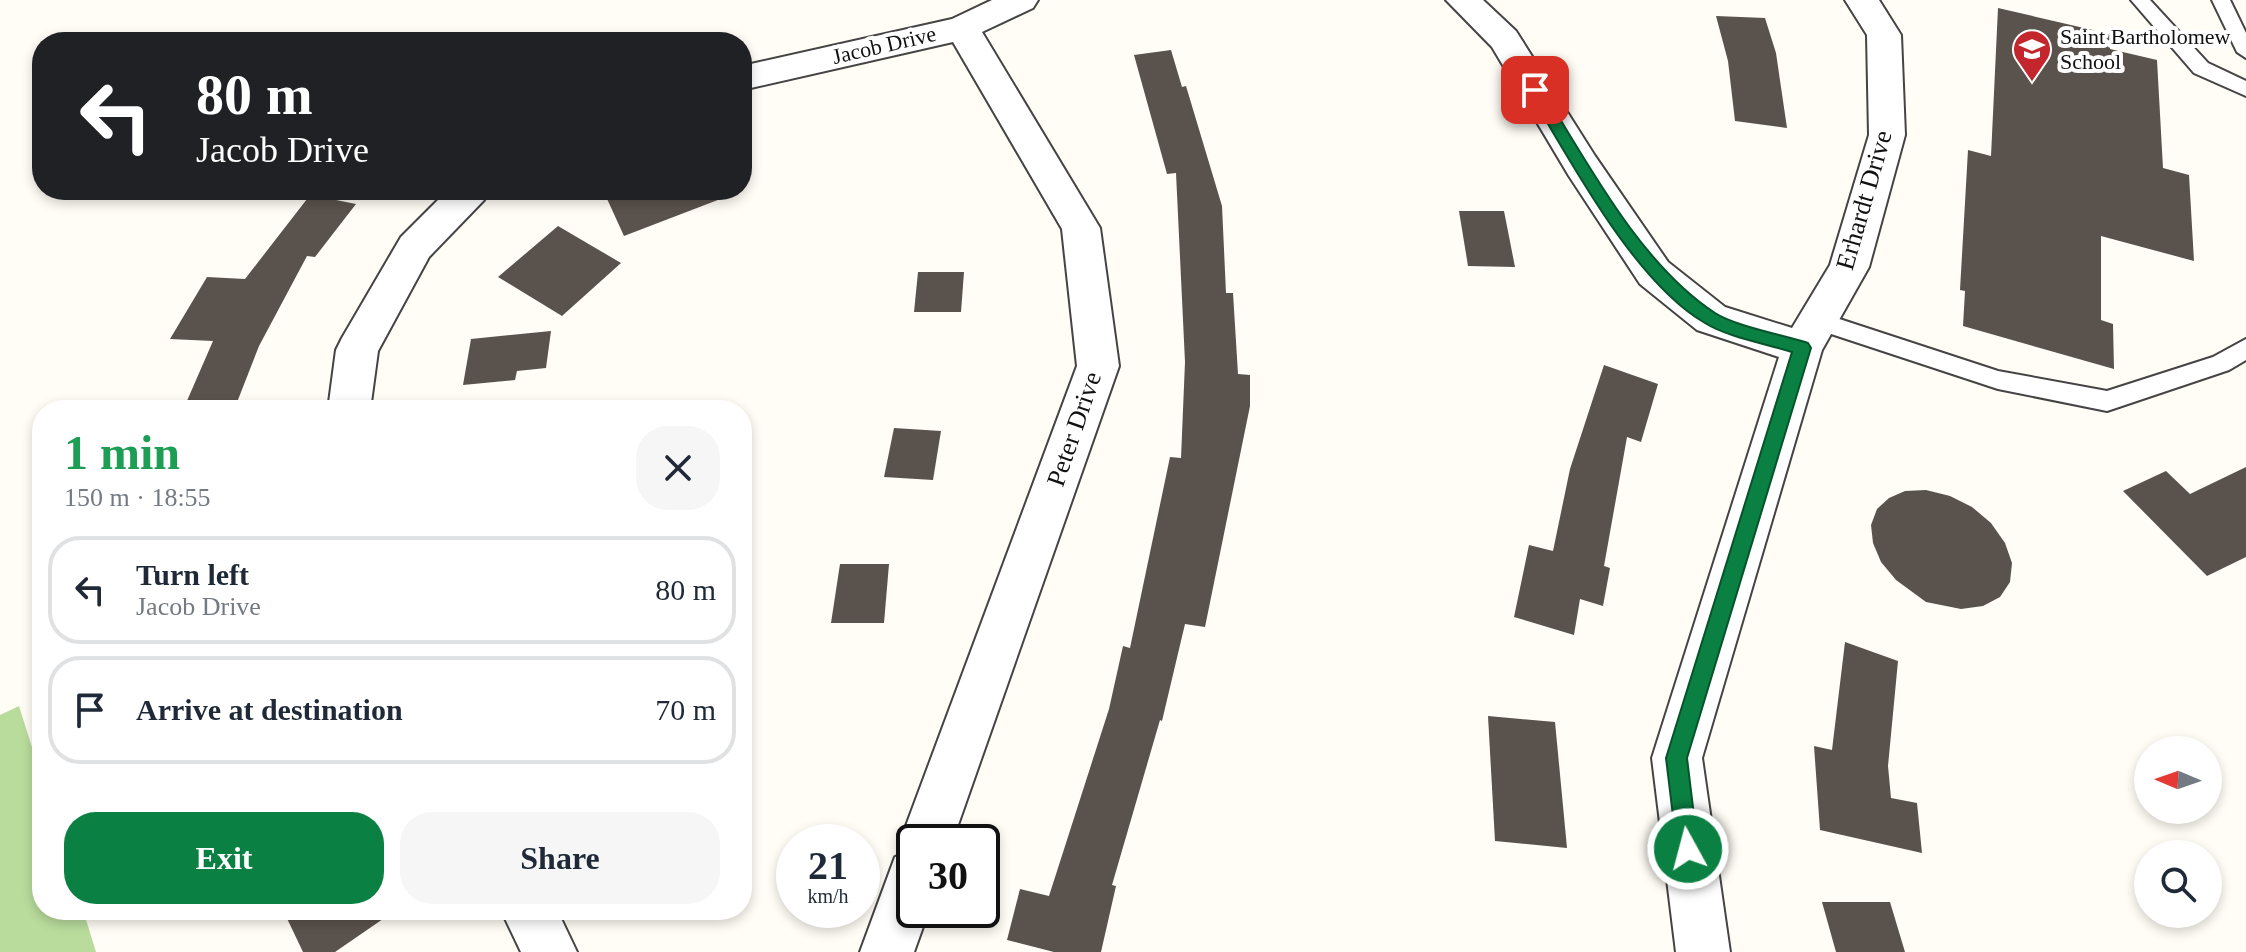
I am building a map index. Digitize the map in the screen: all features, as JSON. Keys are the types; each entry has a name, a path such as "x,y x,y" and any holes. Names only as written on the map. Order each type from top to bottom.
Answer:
{"street":[{"name":"Jacob Drive","path":"752,76 962,28 1021,0"},
{"path":"1463,0 1504,39 1582,166 1654,273 1711,319 1810,335"},
{"name":"Erhardt Drive","path":"1703,952 1677,758 1810,335 1849,267 1887,135 1884,35 1862,0"},
{"name":"Peter Drive","path":"933,824 1098,366 1081,228 962,28"},
{"path":"350,400 357,350 415,247 461,200"},
{"path":"533,920 550,952"},
{"path":"887,952 896,927"}],"lane":[{"path":"2140,0 2201,68 2246,89"},
{"path":"2221,0 2246,52"},
{"path":"1810,335 1998,380 2107,401 2221,364 2246,348"}],"green space":[{"path":"19,706 32,747 32,920 86,920 96,952 0,952 0,715"}],"building":[{"path":"1998,8 2110,34 2110,49 2157,60 2163,168 2189,175 2194,261 2101,236 2101,320 2113,324 2114,369 1963,326 1965,291 1960,290 1968,150 1991,156"},
{"path":"1716,16 1765,18 1776,53 1787,128 1735,121 1728,61"},
{"path":"1171,50 1182,87 1186,86 1222,206 1226,293 1233,293 1238,374 1250,375 1250,406 1205,627 1185,624 1162,721 1112,885 1116,886 1101,952 1054,952 1007,940 1020,889 1049,896 1109,709 1123,646 1130,648 1170,457 1181,458 1185,362 1176,173 1167,174 1134,55"},
{"path":"306,200 356,204 315,257 307,256 259,346 238,400 187,400 213,341 170,339 207,277 245,279"},
{"path":"608,200 718,200 624,236"},
{"path":"1459,211 1504,211 1515,267 1468,266"},
{"path":"558,226 621,263 562,316 498,277"},
{"path":"918,272 964,272 961,312 914,312"},
{"path":"551,331 546,368 517,371 515,380 463,385 471,339"},
{"path":"1604,365 1658,384 1641,442 1627,437 1604,566 1610,568 1603,606 1580,599 1574,635 1514,617 1529,545 1553,551 1570,469"},
{"path":"894,428 941,431 933,480 884,477"},
{"path":"2246,467 2246,557 2207,576 2123,491 2166,471 2190,494"},
{"path":"1926,490 1950,496 1972,507 1991,523 2005,543 2012,563 2010,582 2000,597 1983,606 1961,609 1926,602 1896,580 1881,562 1873,543 1871,525 1877,509 1889,498 1905,491"},
{"path":"840,564 889,564 884,623 831,623"},
{"path":"1845,642 1898,661 1888,766 1891,798 1917,803 1922,853 1820,830 1814,746 1832,750"},
{"path":"1488,716 1555,722 1567,848 1495,841"},
{"path":"1822,902 1890,902 1905,952 1836,952"},
{"path":"288,920 381,920 335,952 303,952"}],"place":[{"name":"Saint Bartholomew School","path":"2032,83"}],"route":[{"path":"1535,90 1654,273 1711,319 1802,348 1677,758 1688,849"}]}
